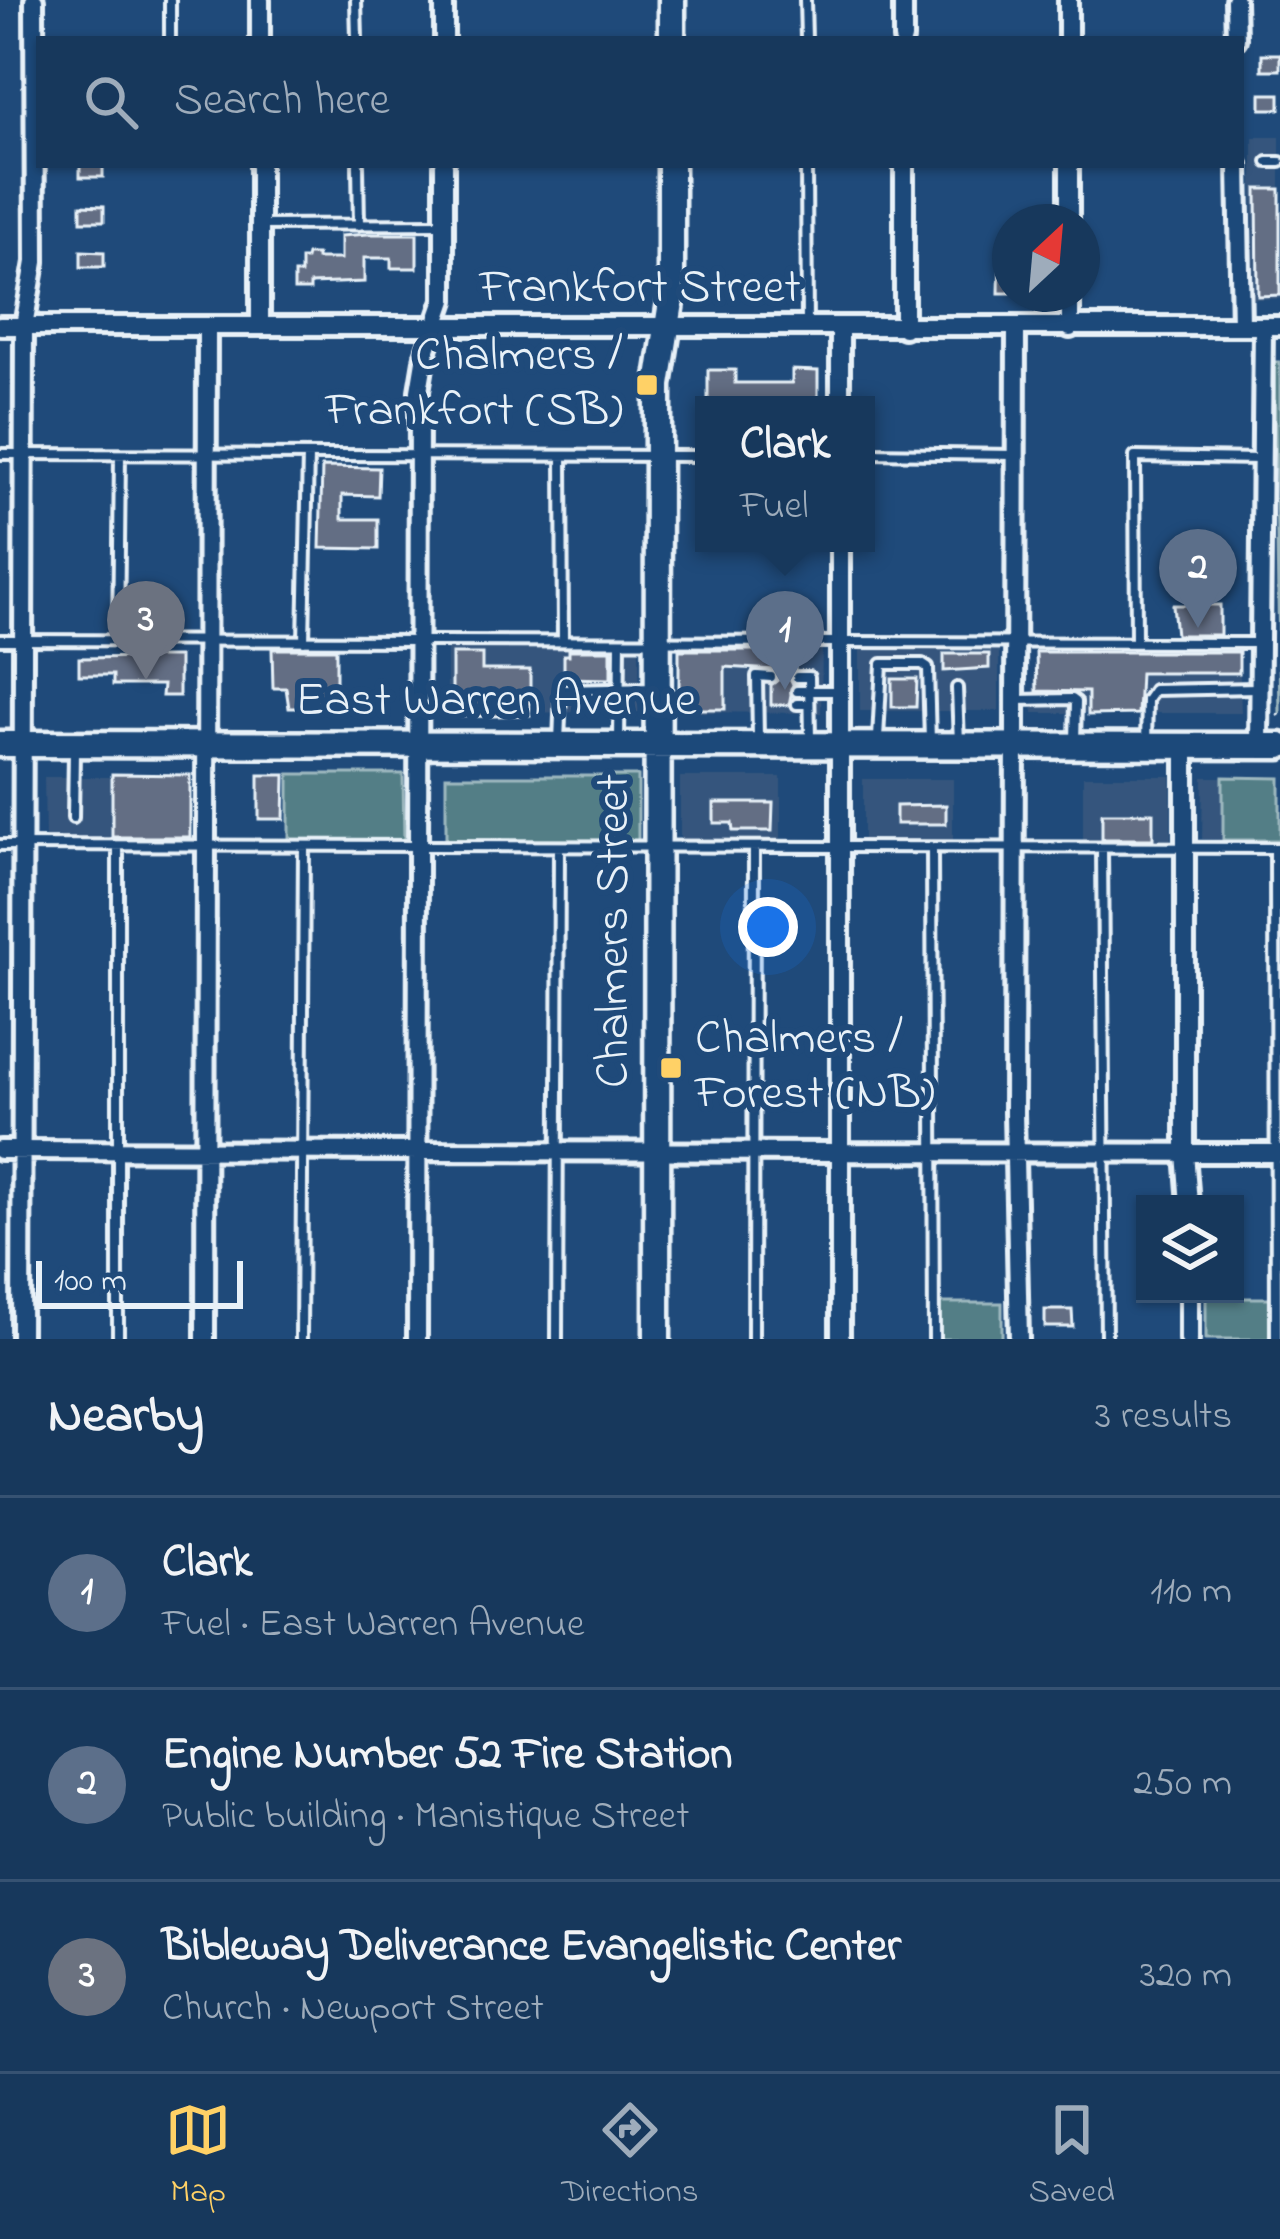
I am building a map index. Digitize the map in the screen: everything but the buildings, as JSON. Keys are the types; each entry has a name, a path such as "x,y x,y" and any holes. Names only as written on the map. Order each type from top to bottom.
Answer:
{"main road":[{"path":"671,36 672,0"},
{"name":"Chalmers Street","path":"657,1339 657,456 658,385 670,302 671,168"},
{"name":"East Warren Avenue","path":"12,744 1270,746"}],"street":[{"path":"22,1339 23,845 12,744 23,640 24,326 35,262 34,0"},
{"path":"260,0 260,36"},
{"path":"444,0 444,36"},
{"path":"903,0 903,36"},
{"path":"1068,0 1068,36"},
{"path":"1235,0 1236,36"},
{"path":"260,168 260,326"},
{"path":"417,1339 419,391 424,355 444,301 444,168"},
{"path":"904,168 904,328"},
{"path":"1069,168 1069,204"},
{"path":"1238,168 1241,326"},
{"path":"1070,312 1070,328"},
{"name":"Frankfort Street","path":"0,326 1271,326"},
{"path":"205,1339 207,326"},
{"path":"1270,746 1260,688 1260,644 1262,459 1271,326"},
{"path":"840,328 840,396"},
{"path":"1016,328 1019,1339"},
{"path":"840,552 840,1339"},
{"path":"1185,746 1188,1195"},
{"path":"0,1150 1278,1153"},
{"path":"1189,1303 1189,1339"}],"lane":[{"path":"170,0 170,36"},
{"path":"356,0 356,36"},
{"path":"806,0 806,36"},
{"path":"1268,162 1280,162"},
{"path":"358,168 359,225"},
{"path":"806,168 807,328"},
{"path":"260,225 444,224"},
{"path":"875,453 1016,455"},
{"path":"0,454 695,456"},
{"path":"118,640 120,455"},
{"path":"304,641 308,455"},
{"path":"562,456 563,641"},
{"path":"1136,642 1135,458 1262,459"},
{"path":"0,640 1260,644"},
{"path":"619,745 620,642"},
{"path":"878,746 882,664 928,668 930,745"},
{"path":"758,746 757,676 771,676"},
{"path":"797,677 809,677 810,745"},
{"path":"559,745 561,690 657,688"},
{"path":"957,688 959,746"},
{"path":"1145,746 1147,700 1154,691 1260,688"},
{"path":"757,691 771,691"},
{"path":"797,691 840,691"},
{"path":"1015,700 1076,702 1075,746"},
{"path":"757,704 771,704"},
{"path":"797,704 809,704"},
{"path":"73,818 74,744"},
{"path":"0,845 1278,848 1276,1339"},
{"path":"118,846 118,1339"},
{"path":"301,1339 304,847"},
{"path":"557,1339 559,847"},
{"path":"753,1339 754,848"},
{"path":"932,848 934,1339"},
{"path":"1102,848 1106,1339"}],"shaded area":[{"path":"1253,137 1280,137 1280,299 1253,299"},
{"path":"447,646 639,648 640,712 447,713"},
{"path":"678,647 822,648 821,713 678,712"},
{"path":"1239,647 1241,713 1033,713 1035,648"},
{"path":"860,648 999,648 999,711 860,711"},
{"path":"1083,776 1171,776 1171,842 1083,841"},
{"path":"44,777 190,777 191,840 45,841"},
{"path":"680,777 781,777 781,839 680,839"},
{"path":"1203,777 1223,777 1223,840 1202,839"},
{"path":"863,779 953,779 953,840 863,840"}],"green space":[{"path":"1274,362 1280,362 1280,714"},
{"path":"289,774 403,774 404,840 289,840"},
{"path":"446,776 638,776 638,841 446,840"},
{"path":"1223,777 1280,778 1280,840 1223,840"},
{"path":"1277,1298 1277,1339 1206,1339 1206,1303"},
{"path":"938,1303 1002,1303 1002,1339 937,1339"}],"place":[{"name":"Chalmers / Frankfort (SB)","path":"647,385"},
{"name":"Engine Number 52 Fire Station","path":"1198,628"},
{"name":"Bibleway Deliverance Evangelistic Center","path":"146,680"},
{"name":"Clark","path":"785,690"},
{"name":"Chalmers / Forest (NB)","path":"671,1068"}]}
